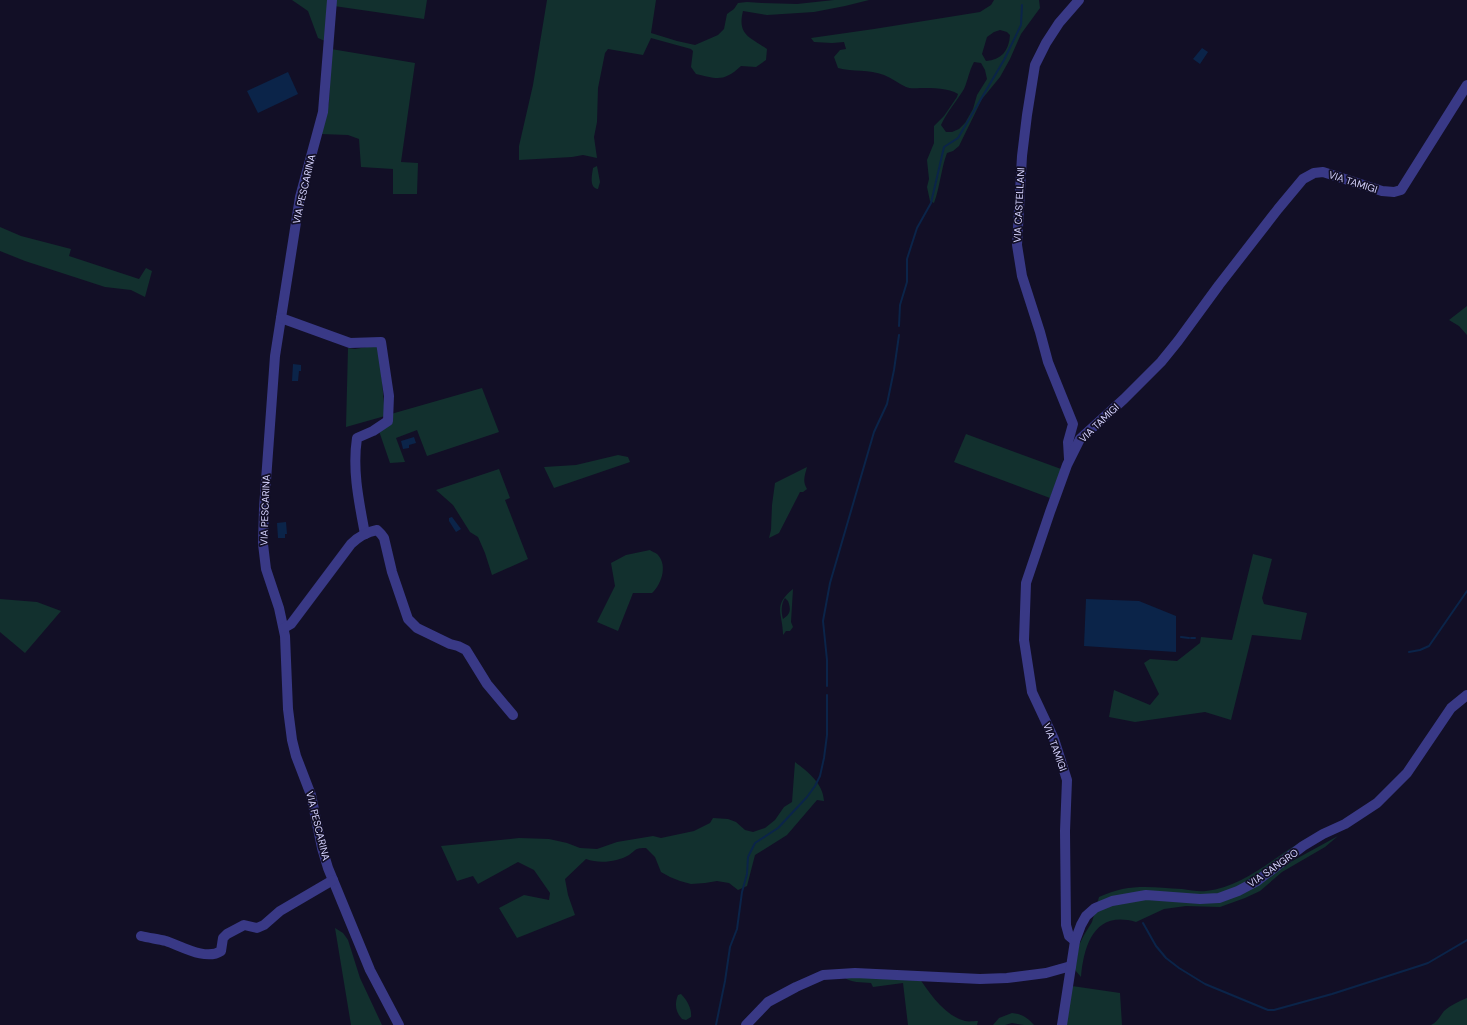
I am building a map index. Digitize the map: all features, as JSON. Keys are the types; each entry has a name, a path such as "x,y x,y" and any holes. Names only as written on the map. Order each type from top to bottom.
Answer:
{"street":[{"name":"VIA PESCARINA","path":"332,0 323,112 300,197 280,318 273,377 263,533 266,569 284,628 289,720 296,756 311,795 322,848 333,880 372,975 399,1025"},
{"name":"VIA CASTELLANI","path":"1068,462 1068,442 1073,424 1048,362 1022,276 1017,245 1022,156 1035,65 1046,43 1059,23 1078,0"},
{"name":"VIA TAMIGI","path":"1075,941 1069,936 1066,925 1065,831 1067,780 1054,739 1032,692 1024,640 1026,583 1068,462 1080,439 1141,382 1178,342 1219,285 1303,179 1314,173 1323,172 1382,191 1394,192 1401,190 1467,85"},
{"path":"280,318 350,343 381,342 389,396 388,421 357,438 355,449 357,488 365,534"},
{"path":"284,628 291,624 351,544 365,534 377,530 382,534 392,572 408,619 417,628 466,650 487,684 513,715"},
{"name":"VIA SANGRO","path":"1062,1025 1075,941 1086,916 1095,908 1112,901 1146,895 1200,899 1219,898 1238,891 1257,881 1303,846 1323,834 1345,824 1378,803 1407,773 1451,708 1467,694"},
{"path":"141,936 166,941 198,952 218,954 221,951 223,938 227,934 244,925 256,928 264,925 280,911 333,880"},
{"path":"746,1025 768,1002 822,975 855,972 1007,978 1046,973 1072,966"}],"green space":[{"path":"292,0 328,0 325,41 318,38 308,11"},
{"path":"334,0 427,0 424,19 334,6"},
{"path":"547,0 656,0 651,33 695,45 718,35 724,29 727,14 734,9 738,3 797,4 834,0 869,0 814,12 767,15 743,11 743,30 750,38 767,49 766,60 756,67 741,66 730,75 720,78 696,74 691,67 693,51 691,49 651,38 643,55 608,49 605,53 598,88 597,122 594,137 597,158 583,155 519,160 519,146 533,85"},
{"path":"994,0 1039,0 1040,8 1021,34 1000,77 982,99 959,146 953,151 947,153 934,203 930,201 927,187 929,179 927,160 934,143 934,126 944,116 958,94 940,89 908,88 887,76 878,73 838,68 834,57 840,50 846,49 844,42 814,42 811,38 980,12 991,5","holes":["1000,30 1007,32 1010,35 1008,46 1000,57 986,61 982,54 987,37","974,62 981,63 985,70 987,79 977,95 973,109 965,123 959,129 952,132 946,132 941,125 964,89"]},
{"path":"331,49 415,63 401,162 418,163 417,194 393,194 393,169 361,167 359,139 348,135 321,134 329,103"},
{"path":"597,166 600,182 598,189 592,184 593,168"},
{"path":"0,227 21,236 71,249 69,256 139,279 146,268 152,271 145,297 131,290 105,287 25,261 0,251"},
{"path":"1467,306 1467,335 1459,326 1449,320"},
{"path":"379,345 385,416 346,427 348,348 355,349"},
{"path":"482,388 499,432 427,456 417,430 396,438 405,462 390,463 379,431 391,414"},
{"path":"966,434 1061,469 1050,498 954,462"},
{"path":"618,455 628,457 630,462 554,488 544,467 576,465"},
{"path":"807,467 804,481 807,489 800,492 779,533 769,538 775,483"},
{"path":"499,469 510,498 505,500 528,559 492,575 478,537 470,532 453,505 436,490"},
{"path":"650,550 657,554 663,564 662,575 655,590 652,593 633,593 618,631 597,622 615,586 611,563 626,555"},
{"path":"1253,554 1272,559 1262,598 1264,604 1307,613 1301,640 1252,635 1231,720 1205,712 1135,722 1109,717 1114,690 1150,705 1159,694 1144,663 1150,659 1177,661 1200,643 1201,637 1232,640"},
{"path":"793,589 791,622 793,627 790,631 786,631 783,635 780,610 783,600","holes":["785,598 788,601 790,611 783,619 782,605"]},
{"path":"0,599 37,602 61,611 25,653 0,632"},
{"path":"795,762 810,774 818,783 824,801 817,800 787,835 755,855 747,886 738,890 729,883 717,881 691,884 670,877 661,872 655,857 646,848 635,850 629,855 614,861 602,862 586,859 565,879 568,895 575,915 517,938 499,908 524,895 549,900 550,893 534,870 518,862 478,884 473,876 457,881 441,846 519,838 549,839 580,848 597,849 617,842 653,836 661,838 694,831 710,823 713,818 728,819 736,822 745,830 753,832 765,828 775,820 784,807 792,802"},
{"path":"1316,834 1219,901 1338,836 1325,847 1282,872 1260,891 1245,898 1220,907 1186,906 1164,909 1136,922 1122,920 1111,921 1101,925 1089,942 1085,953 1081,977 1075,970 1079,945 1092,922 1099,897 1120,890 1140,887 1160,887 1200,891 1222,888 1250,875 1289,849"},
{"path":"335,928 343,933 348,940 360,978 382,1025 351,1025"},
{"path":"918,976 927,990 944,1009 965,1021 978,1021 977,1025 908,1025 903,983 873,987 871,983 853,981 844,977"},
{"path":"1072,986 1120,993 1122,1025 1065,1025"},
{"path":"681,994 691,1011 691,1017 686,1020 682,1019 676,1008 678,995"},
{"path":"1467,998 1467,1025 1431,1025 1437,1021 1444,1011 1455,1003"},
{"path":"1012,1013 1019,1014 1034,1025 1012,1023 1005,1025 993,1025 999,1018"}],"water":[{"path":"1202,48 1208,52 1200,64 1193,59"},
{"path":"288,72 298,94 258,113 247,91"},
{"path":"293,364 301,365 298,381 292,381"},
{"path":"414,437 416,443 409,445 409,448 403,449 401,441"},
{"path":"452,517 461,529 456,532 449,521 449,518"},
{"path":"286,522 287,534 285,534 285,538 278,538 277,523"},
{"path":"1086,599 1139,601 1176,616 1176,652 1084,646"}],"waterway":[{"path":"899,326 900,305 907,282 907,259 917,228 931,203 944,147 958,138 1004,60 1021,25 1022,5"},
{"path":"827,686 827,660 823,621 830,583 874,432 887,404 899,335"},
{"path":"1409,652 1420,650 1429,646 1467,591"},
{"path":"1181,637 1189,638"},
{"path":"716,1025 730,947 737,929 742,892 747,874 748,857 755,843 778,828 807,797 820,776 827,735 827,695"},
{"path":"1143,923 1156,946 1166,958 1179,968 1205,984 1268,1010 1274,1010 1332,994 1428,963 1467,940"}]}
